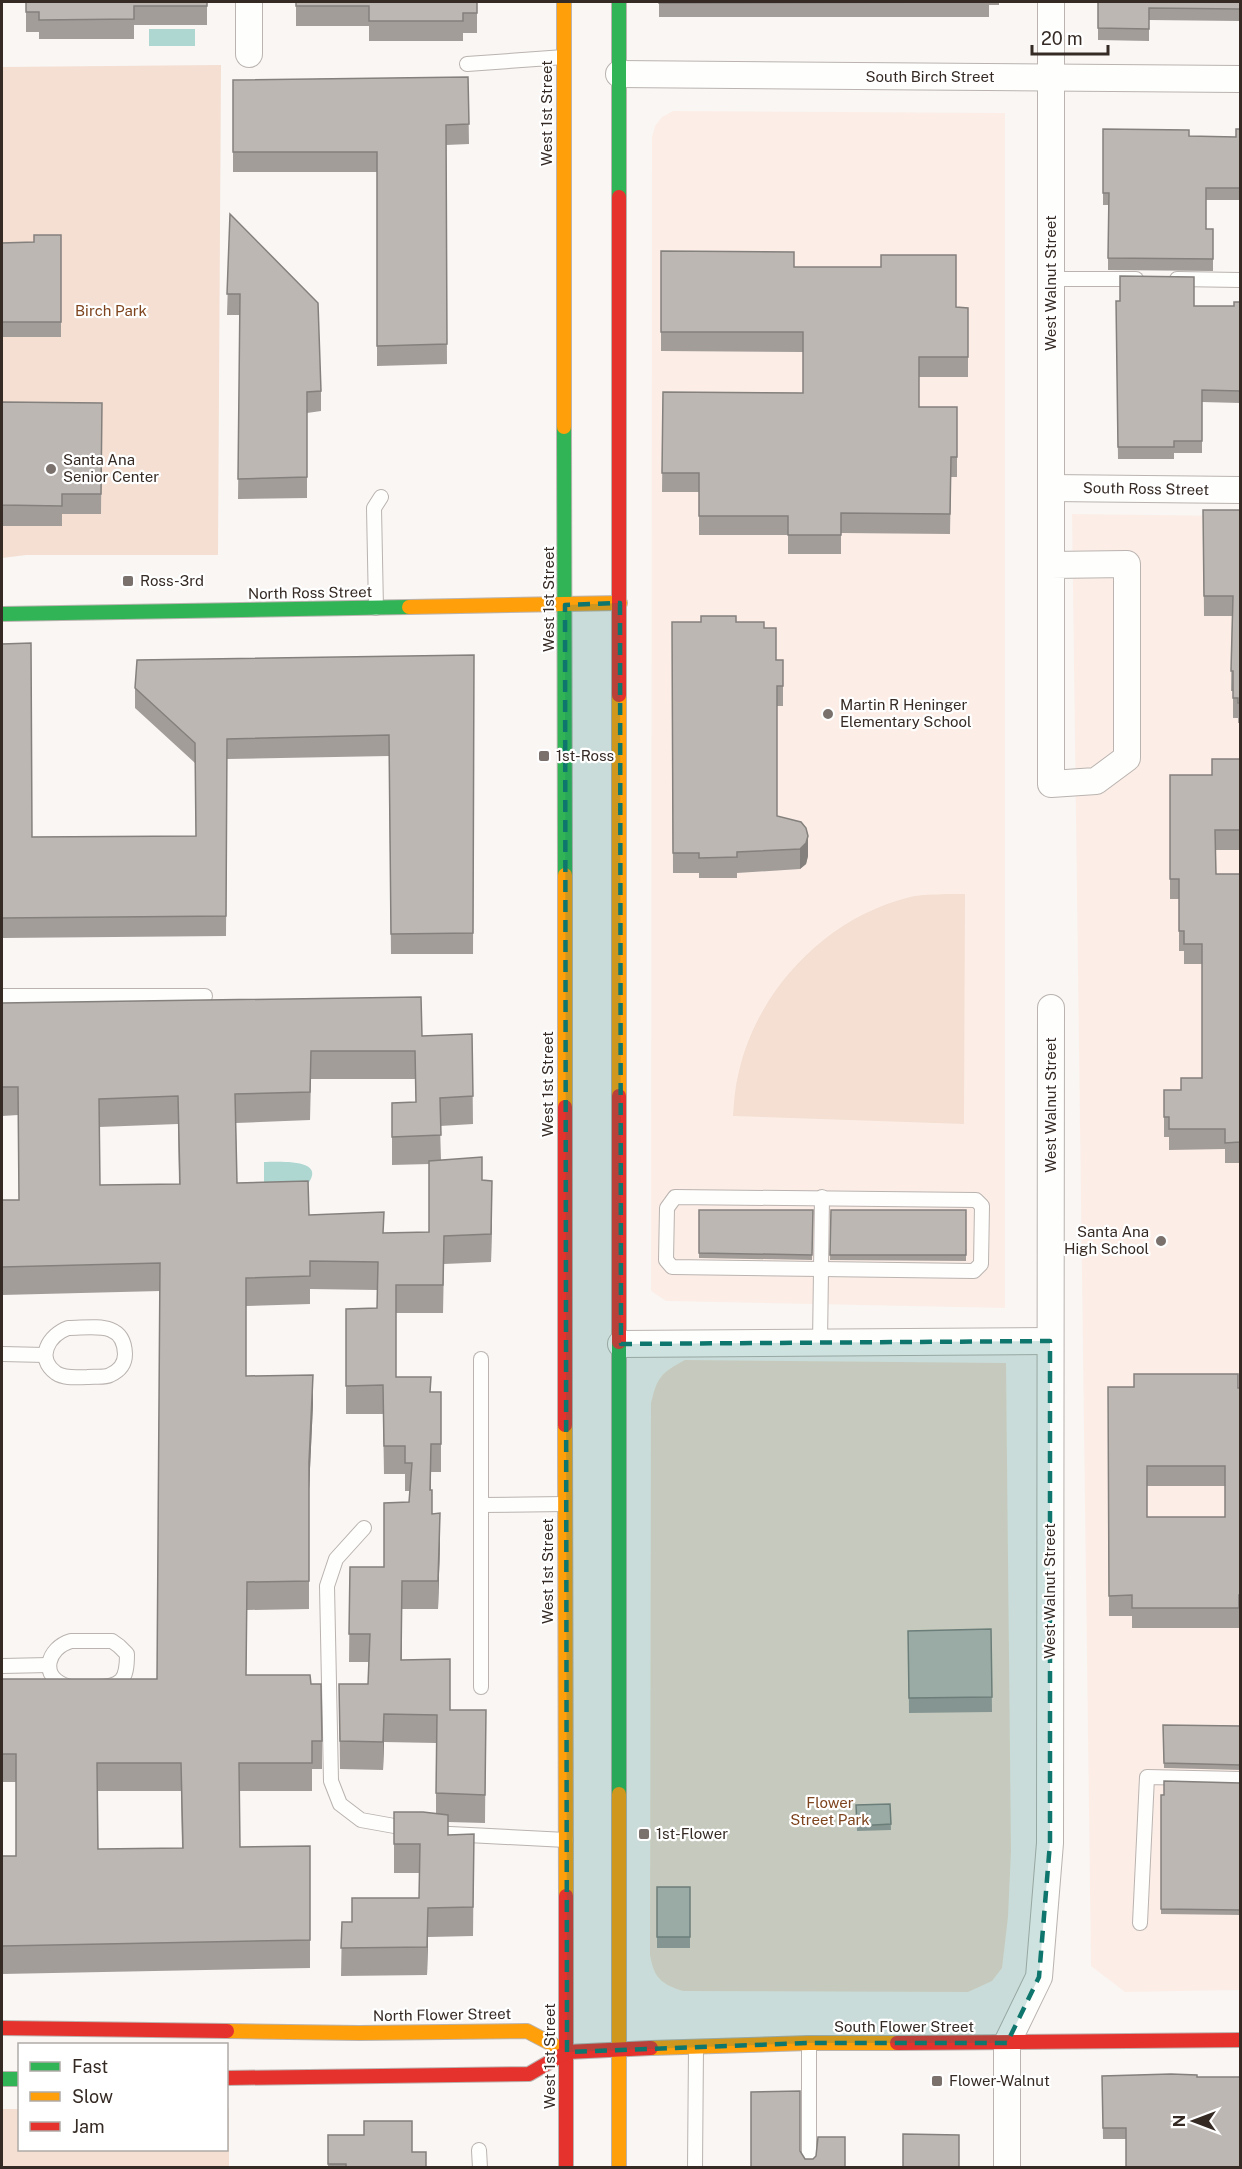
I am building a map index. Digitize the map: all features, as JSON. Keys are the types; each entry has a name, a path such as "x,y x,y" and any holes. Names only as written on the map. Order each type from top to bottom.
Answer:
{"main road":[{"name":"West 1st Street","path":"564,2 566,2168"},
{"path":"619,2 621,1344 619,2168"},
{"name":"North Ross Street","path":"2,614 620,603"},
{"name":"North Flower Street","path":"2,2028 359,2033 527,2031 567,2052"},
{"name":"South Flower Street","path":"567,2052 809,2043 1240,2040"},
{"path":"228,2078 529,2074 567,2052"},
{"path":"2,2079 18,2079"}],"street":[{"path":"249,2 249,54"},
{"name":"West Walnut Street","path":"1051,2 1051,77 1051,279 1051,488 1051,565 1051,784 1096,781 1127,758 1127,564 1051,565"},
{"name":"South Birch Street","path":"619,74 1240,79"},
{"name":"South Ross Street","path":"1051,488 1240,490"},
{"name":"West Walnut Street","path":"1007,2168 1007,2043 1039,1977 1050,1843 1051,1008"},
{"path":"621,1344 1050,1341"}],"lane":[{"path":"467,64 564,57"},
{"path":"1051,279 1240,280"},
{"path":"376,608 374,508 381,497"},
{"path":"2,996 205,996"},
{"path":"675,1197 976,1200 982,1206 981,1264 974,1271 821,1269 672,1267 666,1260 667,1208 675,1197"},
{"path":"820,1343 822,1197"},
{"path":"68,1328 106,1328 118,1332 125,1342 125,1359 119,1370 107,1376 68,1377 57,1374 48,1365 45,1355 48,1342 58,1332 68,1328"},
{"path":"2,1354 45,1355"},
{"path":"481,1359 481,1687"},
{"path":"481,1506 565,1504"},
{"path":"364,1528 336,1559 327,1586 331,1781 340,1804 361,1820 439,1834 566,1840"},
{"path":"71,1641 112,1641 126,1654 126,1672 120,1683 110,1687 70,1687 60,1683 52,1676 49,1665 52,1652 60,1644 71,1641"},
{"path":"2,1666 49,1665"},
{"path":"1140,1923 1147,1777 1240,1779"},
{"path":"809,2043 809,2168"},
{"path":"695,2168 696,2047"},
{"path":"479,2150 480,2168"}],"highlighted area":[{"path":"620,603 621,1344 1050,1341 1050,1843 1039,1977 1007,2043 809,2043 567,2052 565,605"}],"shaded area":[{"name":"Martin R Heninger Elementary School","path":"673,111 1005,113 1005,1308 666,1301 651,1291 652,137 655,126 662,117"},
{"name":"Santa Ana High School","path":"1072,514 1240,516 1240,1990 1125,1992 1091,1966"}],"green space":[{"name":"Birch Park","path":"221,65 218,555 26,555 2,558 2,67"},
{"path":"965,894 964,1124 733,1116 738,1077 748,1041 762,1012 780,985 801,961 824,939 851,921 880,907 914,896"},
{"name":"Flower Street Park","path":"685,1360 1006,1363 1011,1851 1008,1917 1002,1968 992,1981 968,1992 683,1991 669,1986 656,1975 650,1955 651,1403 655,1387 661,1377"},
{"path":"229,2108 229,2167 2,2167 2,2109 18,2109 18,2151 228,2151"}],"water":[{"path":"149,29 195,29 195,46 149,46"},
{"path":"264,1162 299,1163 311,1170 312,1176 307,1185 264,1186"}],"building":[{"path":"26,2 207,2 207,6 134,6 134,19 39,20 39,12 26,12"},
{"path":"296,2 477,2 477,13 463,13 463,21 369,21 369,6 296,6"},
{"path":"659,2 989,2 659,3"},
{"path":"1098,2 1240,2 1240,9 1149,8 1149,29 1098,28"},
{"path":"468,77 469,124 446,125 447,344 377,346 377,152 233,152 233,80"},
{"path":"1103,129 1189,130 1189,136 1236,137 1236,129 1240,129 1240,188 1206,188 1206,229 1213,229 1213,259 1108,258 1109,193 1103,193"},
{"path":"230,214 318,303 321,391 307,392 307,477 238,479 240,294 227,294"},
{"path":"34,235 61,235 61,322 2,322 2,243 34,242"},
{"path":"661,251 794,252 794,267 881,267 881,255 956,255 956,307 968,308 968,357 919,357 919,407 957,407 957,457 951,457 950,514 841,513 841,535 788,535 788,516 699,516 699,473 662,473 663,392 803,393 803,332 661,332"},
{"path":"1120,276 1194,277 1194,306 1234,306 1234,302 1240,302 1240,391 1202,390 1202,441 1174,441 1174,447 1118,447 1116,301 1120,301"},
{"name":"Santa Ana Senior Center","path":"2,402 102,403 101,494 62,494 62,506 2,505"},
{"path":"1203,510 1240,510 1240,703 1238,703 1238,698 1233,698 1233,671 1231,671 1233,596 1204,596"},
{"path":"701,616 736,616 736,622 764,622 764,628 776,628 776,660 783,660 783,686 777,686 777,816 801,822 806,828 808,836 806,843 800,849 737,852 737,857 699,858 699,853 673,853 672,622 701,622"},
{"path":"31,643 32,837 196,836 195,743 135,688 137,660 474,655 473,933 391,934 389,735 227,739 226,916 2,918 2,644"},
{"path":"1212,759 1240,759 1240,830 1215,830 1216,874 1240,874 1240,1142 1225,1143 1225,1129 1169,1129 1169,1117 1164,1117 1164,1090 1181,1090 1181,1078 1202,1078 1202,944 1184,944 1184,931 1179,931 1179,879 1170,879 1170,775 1212,775"},
{"path":"421,997 422,1036 472,1034 473,1096 440,1098 441,1135 392,1137 392,1103 416,1102 415,1051 311,1051 310,1092 235,1094 237,1183 308,1181 309,1215 384,1212 383,1233 429,1232 429,1161 482,1157 482,1180 492,1181 491,1234 444,1236 443,1285 396,1285 396,1377 431,1377 430,1392 441,1392 441,1444 431,1444 430,1490 432,1490 432,1514 440,1513 438,1581 402,1581 401,1660 450,1659 450,1710 486,1710 485,1795 436,1793 437,1715 384,1714 383,1742 340,1741 339,1684 368,1684 370,1634 349,1634 350,1567 384,1567 384,1503 409,1502 412,1463 405,1463 405,1446 384,1446 383,1385 346,1386 346,1309 377,1308 378,1262 310,1261 310,1276 246,1278 246,1376 313,1375 309,1462 309,1581 247,1582 246,1675 310,1675 311,1684 321,1684 322,1741 312,1741 312,1763 239,1763 240,1847 310,1846 310,1940 2,1946 2,1856 16,1856 16,1754 2,1754 2,1679 157,1679 160,1263 2,1267 2,1200 19,1200 18,1087 2,1087 2,1003","holes":["178,1096 180,1184 100,1185 99,1099","97,1763 181,1763 183,1848 98,1849"]},
{"path":"699,1210 813,1210 812,1255 699,1253"},
{"path":"831,1210 966,1210 966,1255 830,1255"},
{"path":"1134,1374 1238,1374 1238,1388 1240,1388 1239,1608 1132,1608 1132,1595 1109,1596 1108,1387 1134,1387","holes":["1147,1466 1225,1466 1225,1517 1147,1517"]},
{"path":"991,1629 992,1697 909,1698 908,1631"},
{"path":"1163,1725 1240,1726 1240,1765 1164,1763"},
{"path":"1164,1781 1240,1783 1240,1910 1161,1909 1161,1795 1164,1795"},
{"path":"890,1804 891,1824 857,1826 856,1805"},
{"path":"394,1812 448,1815 448,1835 474,1834 473,1907 428,1908 427,1947 341,1948 342,1922 352,1922 352,1898 419,1898 420,1844 394,1844"},
{"path":"657,1887 690,1887 690,1937 657,1937"},
{"path":"1197,2075 1197,2077 1240,2077 1240,2168 1126,2168 1126,2128 1103,2128 1102,2076"},
{"path":"800,2091 800,2151 805,2159 813,2159 816,2156 818,2137 845,2137 845,2168 751,2168 751,2092"},
{"path":"364,2121 412,2121 412,2152 426,2152 426,2168 346,2168 346,2164 328,2164 328,2135 364,2135"},
{"path":"903,2134 959,2135 959,2168 903,2168"}],"traffic: fast":[{"path":"619,2 619,197"},
{"path":"564,427 565,875"},
{"path":"2,614 409,607"},
{"path":"619,1342 619,1794"},
{"path":"2,2079 18,2079"}],"traffic: slow":[{"path":"564,2 564,427"},
{"path":"409,607 620,603"},
{"path":"619,695 619,1096"},
{"path":"565,875 565,1107"},
{"path":"565,1425 566,1896"},
{"path":"619,1794 619,2168"},
{"path":"227,2031 359,2033 527,2031 567,2052"},
{"path":"651,2048 897,2043"}],"traffic: jam":[{"path":"619,197 619,695"},
{"path":"619,1096 619,1342"},
{"path":"565,1107 565,1425"},
{"path":"566,1896 566,2168"},
{"path":"2,2028 227,2031"},
{"path":"897,2043 1240,2040"},
{"path":"228,2078 529,2074 567,2052 651,2048"}],"place":[{"name":"Santa Ana Senior Center","path":"51,469"},
{"name":"Ross-3rd","path":"128,581"},
{"name":"Martin R Heninger Elementary School","path":"828,714"},
{"name":"1st-Ross","path":"544,756"},
{"name":"Santa Ana High School","path":"1161,1241"},
{"name":"1st-Flower","path":"644,1834"},
{"name":"Flower-Walnut","path":"937,2081"}]}
